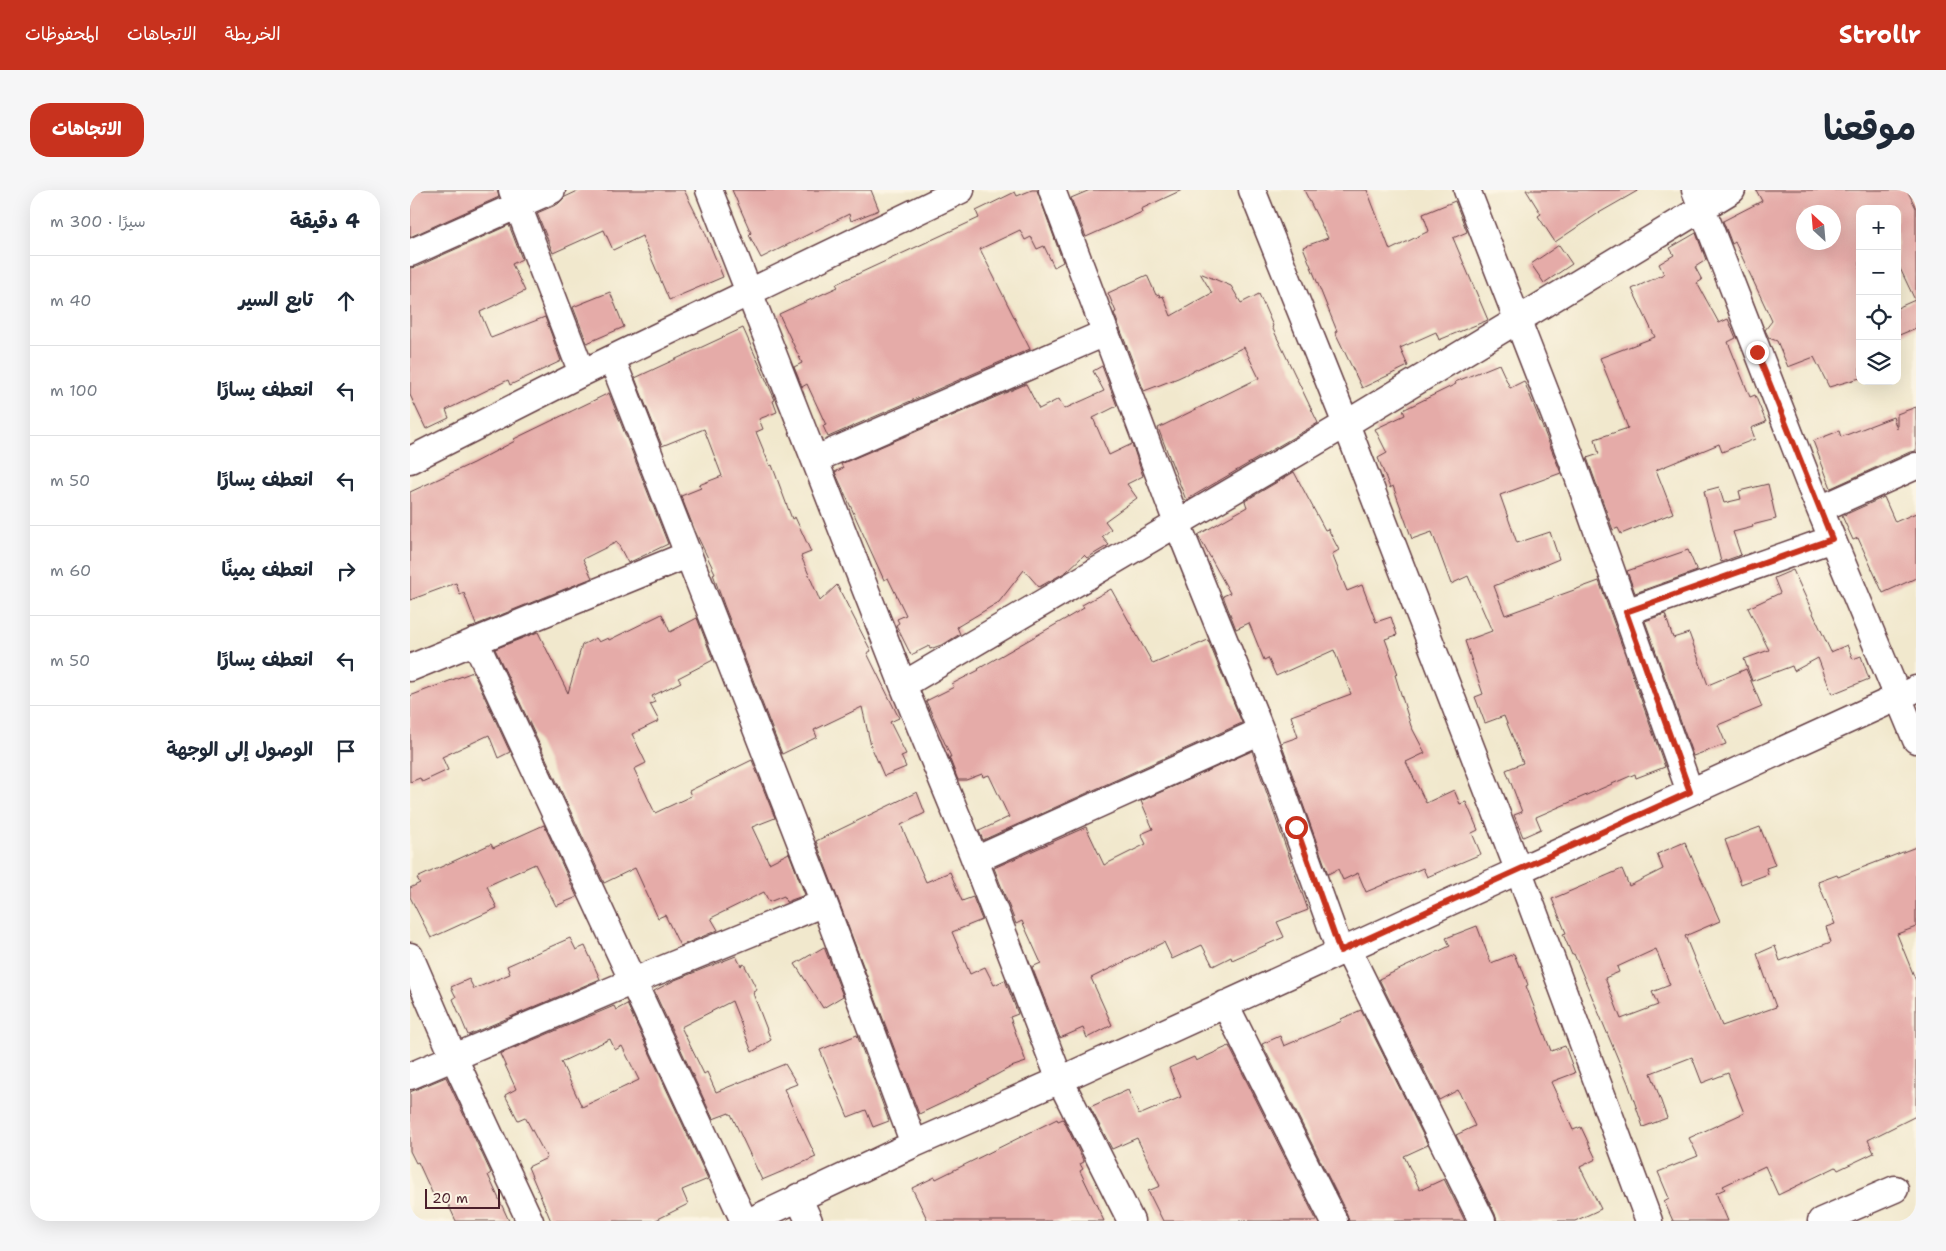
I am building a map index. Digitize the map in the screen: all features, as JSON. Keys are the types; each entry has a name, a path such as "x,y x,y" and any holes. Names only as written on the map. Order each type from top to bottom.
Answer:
{"street":[{"path":"410,253 515,198 552,190"},
{"path":"709,190 903,685 975,860 1060,1080 1131,1221"},
{"path":"410,460 612,358 962,190"},
{"path":"1052,190 1177,523 1261,731 1344,949 1482,1221"},
{"path":"1252,190 1346,424 1518,869 1649,1221"},
{"path":"1467,190 1572,460 1690,792"},
{"path":"903,685 1346,424 1517,320 1698,199 1732,190"},
{"path":"515,198 582,373"},
{"path":"1698,199 1832,539 1908,693 1916,740"},
{"path":"816,459 1105,333"},
{"path":"612,358 687,555 824,903 914,1144"},
{"path":"1820,509 1916,466"},
{"path":"1626,612 1832,539"},
{"path":"410,668 687,555"},
{"path":"475,641 744,1221"},
{"path":"750,1221 914,1144 1060,1080 1518,869 1908,693"},
{"path":"975,860 1261,731"},
{"path":"410,1076 824,903"},
{"path":"410,956 454,1058 530,1221"},
{"path":"1225,1004 1334,1221"},
{"path":"1821,1221 1895,1189"},
{"path":"798,1198 809,1221"}],"building":[{"path":"410,190 497,190 499,197 410,237"},
{"path":"580,190 684,190 704,230 723,277 669,300 642,236 613,250 604,230 553,253 537,213 558,204 565,197"},
{"path":"732,190 871,190 879,210 851,221 849,214 761,258 749,235 751,233"},
{"path":"1037,190 1063,262 1054,267 1044,246 1037,249 1031,237 1025,240 1020,230 980,249 1030,349 828,437 823,426 826,425 807,384 802,387 794,367 802,363 779,314 838,287 836,284 979,218 976,211 1015,192 1017,196"},
{"path":"1090,190 1182,190 1141,209 1142,212 1086,237 1071,198"},
{"path":"1304,190 1367,190 1390,250 1429,231 1423,214 1455,201 1467,232 1453,238 1488,320 1439,340 1436,332 1400,348 1408,366 1362,388 1335,332 1337,331 1303,247 1328,238"},
{"path":"1526,190 1639,190 1597,214 1555,242 1538,216 1541,214"},
{"path":"1756,190 1907,190 1916,208 1916,328 1901,334 1901,306 1915,300 1901,270 1901,205 1856,205 1856,379 1829,387 1814,357 1788,367 1777,341 1769,338 1765,330 1772,321 1735,242 1732,244 1723,221 1762,201"},
{"path":"509,225 522,259 512,264 525,291 480,312 491,338 545,317 561,361 510,385 508,380 446,410 449,418 426,429 410,395 410,268"},
{"path":"1696,233 1706,260 1695,267 1702,280 1697,283 1719,323 1728,319 1736,338 1728,342 1750,397 1755,395 1766,422 1751,428 1755,439 1722,452 1719,444 1656,470 1673,513 1621,534 1618,528 1613,530 1587,458 1599,454 1595,439 1628,428 1600,358 1655,337 1632,289 1664,274 1659,264 1674,255 1670,248"},
{"path":"1559,245 1572,264 1544,283 1531,264"},
{"path":"1200,273 1231,286 1241,303 1259,294 1272,327 1318,423 1186,500 1158,428 1259,378 1244,347 1178,378 1144,391 1108,293 1147,275 1156,295 1163,296 1171,316 1212,293"},
{"path":"610,292 624,327 587,343 573,307"},
{"path":"743,328 775,400 773,401 777,412 759,419 763,429 756,432 770,466 772,465 792,519 795,517 811,552 801,556 820,601 837,585 871,651 867,653 899,718 890,722 906,754 901,756 906,767 884,776 871,746 862,707 814,730 817,737 782,754 724,605 713,574 715,573 681,496 701,488 699,485 722,476 704,429 662,446 635,378"},
{"path":"1499,364 1510,388 1524,381 1561,473 1500,495 1517,543 1550,532 1559,559 1494,586 1505,615 1599,581 1665,767 1636,778 1635,774 1536,817 1541,829 1523,837 1514,815 1522,812 1506,770 1523,763 1504,716 1485,723 1475,697 1483,694 1465,641 1492,631 1468,576 1451,584 1432,532 1412,539 1393,486 1390,488 1378,458 1387,453 1375,429 1405,415 1403,410 1456,384 1455,382"},
{"path":"1102,366 1117,406 1093,418 1109,455 1132,444 1143,476 1127,484 1137,498 1105,521 1111,529 1102,537 1109,545 1087,558 1084,555 1066,572 1039,587 1024,570 999,602 957,627 960,634 944,644 930,649 929,646 911,655 896,625 899,623 897,619 906,615 888,578 884,580 835,472 843,468 841,464 1026,384 1039,409 1059,399 1064,409 1104,391 1093,371"},
{"path":"609,393 668,544 628,563 617,542 583,559 592,578 476,625 464,593 460,595 456,583 410,600 410,492 473,463 515,441 514,439"},
{"path":"1916,407 1916,451 1831,488 1813,441 1839,431 1841,437 1893,417 1897,429 1897,414"},
{"path":"1294,472 1325,530 1328,529 1339,550 1332,554 1347,591 1362,585 1376,622 1391,617 1397,635 1385,639 1398,674 1395,675 1411,726 1425,753 1406,762 1426,803 1454,790 1460,804 1466,802 1478,830 1472,833 1481,854 1427,877 1423,868 1366,892 1358,873 1343,880 1338,869 1328,874 1281,743 1298,737 1291,716 1351,694 1334,650 1276,676 1268,658 1264,660 1249,623 1236,629 1223,596 1230,593 1198,535 1247,507 1245,501"},
{"path":"1768,484 1776,519 1733,532 1741,555 1721,562 1704,491 1719,487 1724,503 1741,499 1739,491"},
{"path":"1884,497 1895,522 1916,513 1916,578 1883,593 1858,538 1853,540 1842,516"},
{"path":"1688,550 1697,571 1635,593 1627,571"},
{"path":"1793,570 1831,652 1847,645 1853,659 1861,656 1869,679 1832,694 1818,658 1794,671 1792,666 1752,681 1744,659 1769,650 1748,608 1780,593 1774,578"},
{"path":"1111,589 1153,664 1208,640 1242,723 983,840 979,831 1009,817 989,775 983,777 982,774 966,780 958,780 949,757 951,757 926,701 954,687 952,684 1084,608 1082,605"},
{"path":"662,614 670,632 697,618 713,660 678,678 681,682 652,696 655,702 650,704 659,721 632,734 646,763 634,769 655,813 691,796 689,791 752,760 775,818 752,827 769,863 789,853 805,895 786,902 784,896 769,902 764,892 711,918 718,930 680,946 665,915 658,918 635,868 604,883 495,649 538,632 568,693 582,645 596,638 599,642 608,638 609,640"},
{"path":"1665,614 1673,638 1689,633 1708,685 1746,669 1762,707 1718,725 1726,744 1693,756 1645,621"},
{"path":"473,672 510,752 498,758 489,735 442,757 448,770 422,782 420,778 410,782 410,696"},
{"path":"1252,751 1308,910 1277,922 1284,937 1232,960 1231,957 1213,966 1202,945 1172,959 1164,942 1091,978 1112,1025 1087,1038 1083,1028 1060,1038 1032,967 1041,963 1022,921 1016,924 994,868 1086,827 1104,865 1146,844 1141,834 1153,829 1141,801"},
{"path":"917,792 925,813 901,825 926,882 950,872 962,901 973,897 982,920 952,932 970,974 985,967 994,985 1005,980 1018,1014 1010,1017 1026,1062 1011,1067 970,1090 919,1114 816,841"},
{"path":"544,825 577,897 556,906 535,864 487,886 497,908 431,938 410,897 410,888 420,883 417,878 491,844 493,848"},
{"path":"1760,827 1775,865 1766,868 1768,874 1741,884 1725,840"},
{"path":"1685,842 1720,921 1685,936 1722,1026 1776,1007 1757,954 1775,946 1780,961 1831,942 1826,927 1835,924 1818,882 1837,875 1838,877 1916,847 1916,927 1897,934 1916,981 1916,1116 1868,1140 1874,1153 1838,1170 1836,1167 1778,1195 1765,1166 1723,1186 1725,1189 1716,1193 1728,1221 1673,1221 1664,1201 1669,1198 1658,1172 1698,1156 1689,1138 1744,1113 1728,1073 1702,1083 1692,1057 1651,1073 1667,1118 1643,1127 1628,1083 1574,954 1572,955 1563,934 1566,933 1552,899 1622,869 1629,886 1663,869 1657,854","holes":["1656,949 1670,985 1652,992 1658,1005 1621,1019 1605,978 1619,972 1617,967"]},
{"path":"1477,926 1491,963 1514,954 1519,966 1521,966 1528,985 1526,986 1551,1051 1565,1046 1575,1073 1551,1082 1573,1130 1581,1127 1596,1159 1580,1167 1601,1209 1575,1221 1497,1221 1456,1135 1475,1126 1458,1090 1439,1100 1379,979 1450,946 1446,938"},
{"path":"570,938 576,950 585,946 600,979 468,1035 453,999 456,997 451,987 469,979 474,989 510,974 507,966"},
{"path":"824,947 843,996 823,1008 795,964"},
{"path":"736,956 741,966 744,964 757,990 753,992 754,996 771,1040 752,1052 732,1001 681,1027 704,1074 707,1072 716,1092 785,1064 797,1084 784,1089 816,1157 762,1180 731,1114 713,1119 654,991 675,980"},
{"path":"627,1004 708,1179 682,1190 688,1204 654,1221 551,1221 528,1167 547,1158 525,1117 518,1120 505,1095 516,1089 500,1054 614,1006 616,1010","holes":["610,1039 615,1050 622,1046 639,1080 582,1107 561,1062"]},
{"path":"1361,1010 1428,1145 1404,1156 1420,1190 1444,1179 1465,1221 1349,1221 1262,1044 1280,1036 1284,1046 1342,1021 1341,1019"},
{"path":"857,1035 889,1121 873,1127 866,1110 848,1117 820,1050"},
{"path":"1229,1046 1317,1221 1163,1221 1148,1191 1160,1186 1137,1138 1112,1149 1090,1107 1128,1090 1139,1115 1181,1097 1169,1068 1194,1057 1196,1061"},
{"path":"446,1077 491,1173 488,1175 509,1221 456,1221 444,1195 435,1199 418,1162 416,1163 410,1151 410,1092"},
{"path":"1057,1119 1058,1121 1063,1119 1084,1162 1080,1164 1083,1169 1080,1171 1104,1221 928,1221 912,1188 935,1177 936,1179"}],"route":[{"path":"1296,827 1340,951 1690,792 1626,612 1832,539 1757,352"}]}
